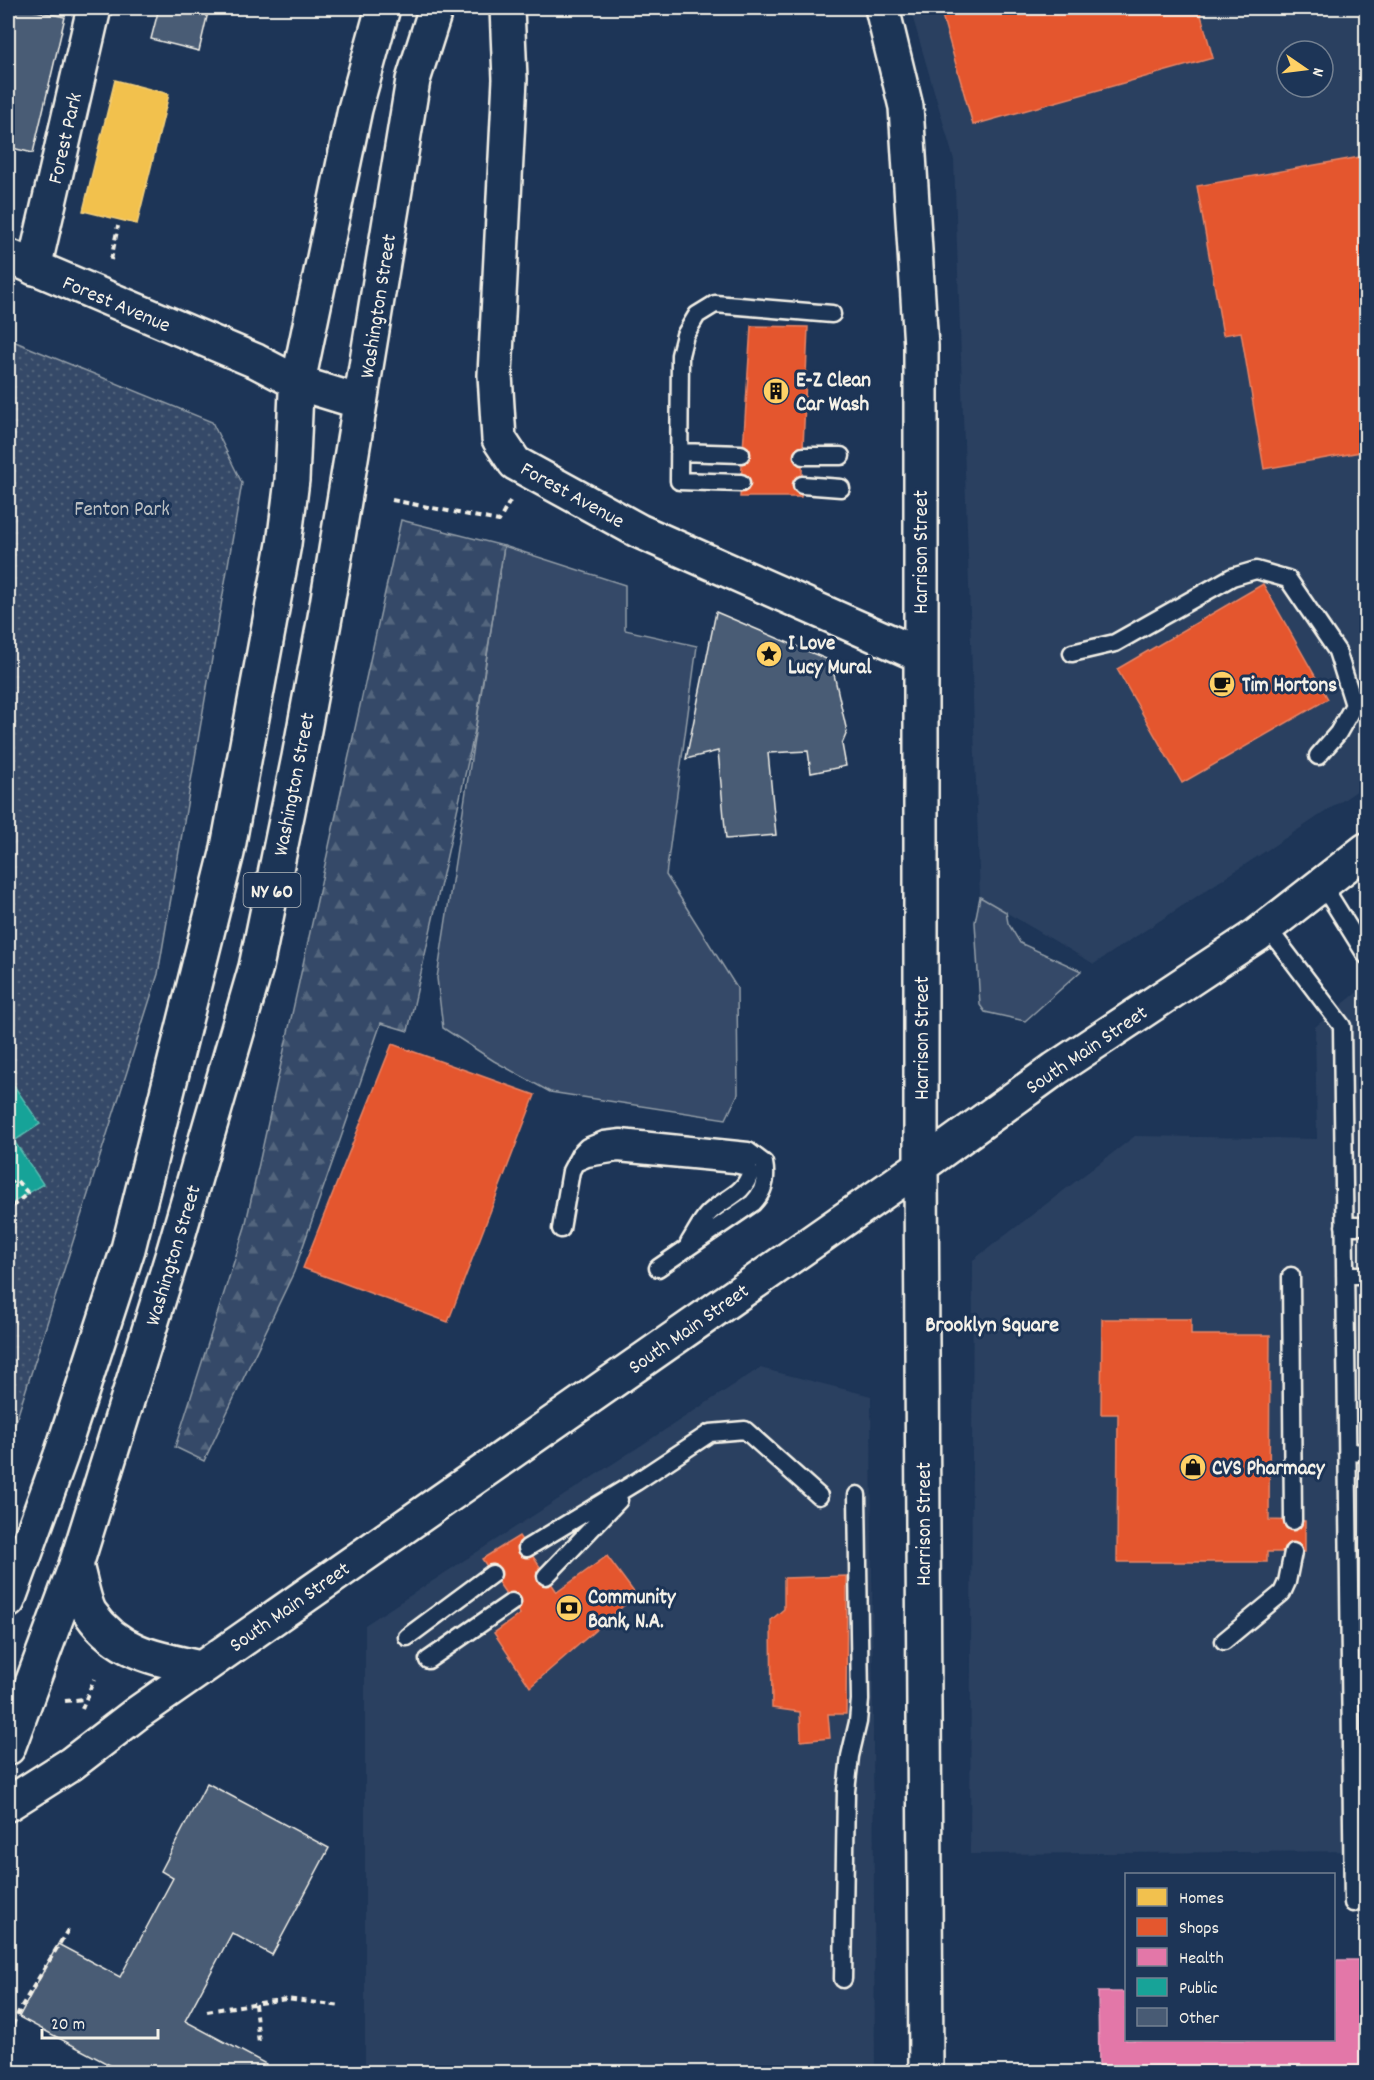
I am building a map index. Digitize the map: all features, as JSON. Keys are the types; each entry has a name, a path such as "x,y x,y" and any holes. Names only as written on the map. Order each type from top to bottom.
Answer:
{"main road":[{"name":"Forest Park","path":"21,262 94,8"},
{"name":"Washington Street","path":"8,1601 61,1455 128,1249 227,853 284,544 292,480 296,392 355,109 383,8"},
{"name":"Washington Street","path":"8,1748 76,1565 174,1250 256,967 305,722 347,491 413,80 436,8"},
{"name":"Forest Avenue","path":"507,8 510,79 495,375 499,439 515,463 639,531 920,655"},
{"name":"Harrison Street","path":"882,8 906,107 921,346 921,1166 926,2073"},
{"name":"Forest Avenue","path":"21,262 256,361 298,383 360,402"},
{"name":"South Main Street","path":"8,1804 71,1764 201,1668 921,1166 1055,1069 1267,927 1366,850"},
{"path":"76,1565 90,1613 118,1641 148,1656 201,1668"}],"lane":[{"path":"741,483 679,481 680,355 685,335 697,315 714,304 832,314"},
{"path":"679,452 741,454"},
{"path":"803,456 841,456"},
{"path":"802,485 841,488"},
{"path":"1072,653 1115,643 1232,577 1256,570 1287,579 1309,608 1336,651 1354,705 1338,734 1318,756"},
{"path":"1322,884 1366,955"},
{"path":"1267,927 1342,1026 1347,1453 1358,1644 1359,1744 1353,1904"},
{"path":"561,1228 574,1163 588,1146 604,1140 621,1138 748,1152 764,1163 766,1173 761,1194 753,1203 658,1268"},
{"path":"1344,1226 1366,1226"},
{"path":"1345,1275 1366,1275"},
{"path":"1291,1276 1293,1521"},
{"path":"527,1548 636,1482 710,1433 745,1431 819,1497"},
{"path":"1347,1453 1366,1452"},
{"path":"546,1576 636,1482"},
{"path":"843,1979 846,1791 860,1700 857,1495"},
{"path":"1224,1641 1282,1593 1287,1582 1293,1552"},
{"path":"407,1637 492,1574"},
{"path":"428,1660 512,1602"}],"path":[{"path":"109,266 118,226"},
{"path":"392,500 499,521"},
{"path":"8,1184 16,1180 28,1193 8,1210"},
{"path":"982,1328 1054,1327"},
{"path":"81,1710 94,1679"},
{"path":"63,1701 85,1699"},
{"path":"8,2035 20,2009 69,1929"},
{"path":"207,2011 286,1999 342,2006"},
{"path":"255,2004 259,2044"}],"shaded area":[{"path":"910,8 1366,8 1366,785 1094,964 980,897 954,160"},
{"path":"1366,985 1366,1851 970,1854 973,1260 1135,1136 1317,1139 1315,1027"},
{"path":"760,1368 871,1396 875,2072 365,2072 365,1625"}],"green space":[{"name":"Fenton Park","path":"8,339 212,422 242,483 158,974 8,1446"},
{"path":"401,520 504,546 475,730 408,1031 381,1023 294,1272 204,1461 175,1447 245,1227"},
{"path":"504,546 625,585 625,630 697,646 666,875 737,988 738,1094 726,1119 550,1092 494,1061 443,1028 437,978"},
{"path":"980,897 1006,912 1008,923 1020,943 1081,971 1025,1021 985,1012 980,1005 975,922"}],"building: Homes":[{"path":"115,80 169,94 137,224 83,211"}],"building: Shops":[{"path":"635,8 658,8 637,13"},
{"path":"940,8 1199,8 1213,58 973,125"},
{"path":"1366,156 1366,451 1264,469 1241,332 1223,335 1197,186"},
{"name":"E-Z Clean Car Wash","path":"751,326 808,327 801,497 740,497"},
{"name":"Tim Hortons","path":"1263,584 1328,699 1182,783 1117,669"},
{"path":"392,1044 535,1095 448,1322 303,1268"},
{"name":"CVS Pharmacy","path":"1102,1319 1191,1319 1191,1335 1270,1335 1269,1520 1305,1521 1305,1552 1267,1552 1267,1562 1117,1562 1118,1414 1101,1414"},
{"name":"Community Bank, N.A.","path":"519,1536 557,1592 607,1556 636,1595 530,1687 494,1633 520,1614 482,1559"},
{"path":"847,1576 846,1714 828,1714 830,1738 801,1741 800,1712 772,1708 771,1620 784,1609 784,1578"}],"building: Health":[{"path":"1335,1960 1366,1960 1366,2072 1099,2072 1098,1992 1125,1992 1125,2041 1335,2041"}],"building: Public":[{"path":"8,1077 40,1124 14,1141 43,1184 8,1206"}],"building: Other":[{"path":"13,8 65,17 33,153 8,147 8,29"},
{"path":"159,8 209,8 199,51 151,39"},
{"path":"716,612 831,661 847,732 842,744 846,766 811,773 808,751 768,753 776,835 726,839 718,751 686,759"},
{"path":"207,1783 329,1848 272,1955 232,1933 185,2021 266,2064 262,2072 123,2072 19,2017 58,1944 120,1977 173,1878 161,1871"}],"place":[{"name":"E-Z Clean Car Wash","path":"776,391"},
{"name":"I Love Lucy Mural","path":"769,654"},
{"name":"Tim Hortons","path":"1222,684"},
{"name":"CVS Pharmacy","path":"1193,1467"},
{"name":"Community Bank, N.A.","path":"569,1608"}],"district":[{"name":"Brooklyn Square","path":"992,1323"}]}
